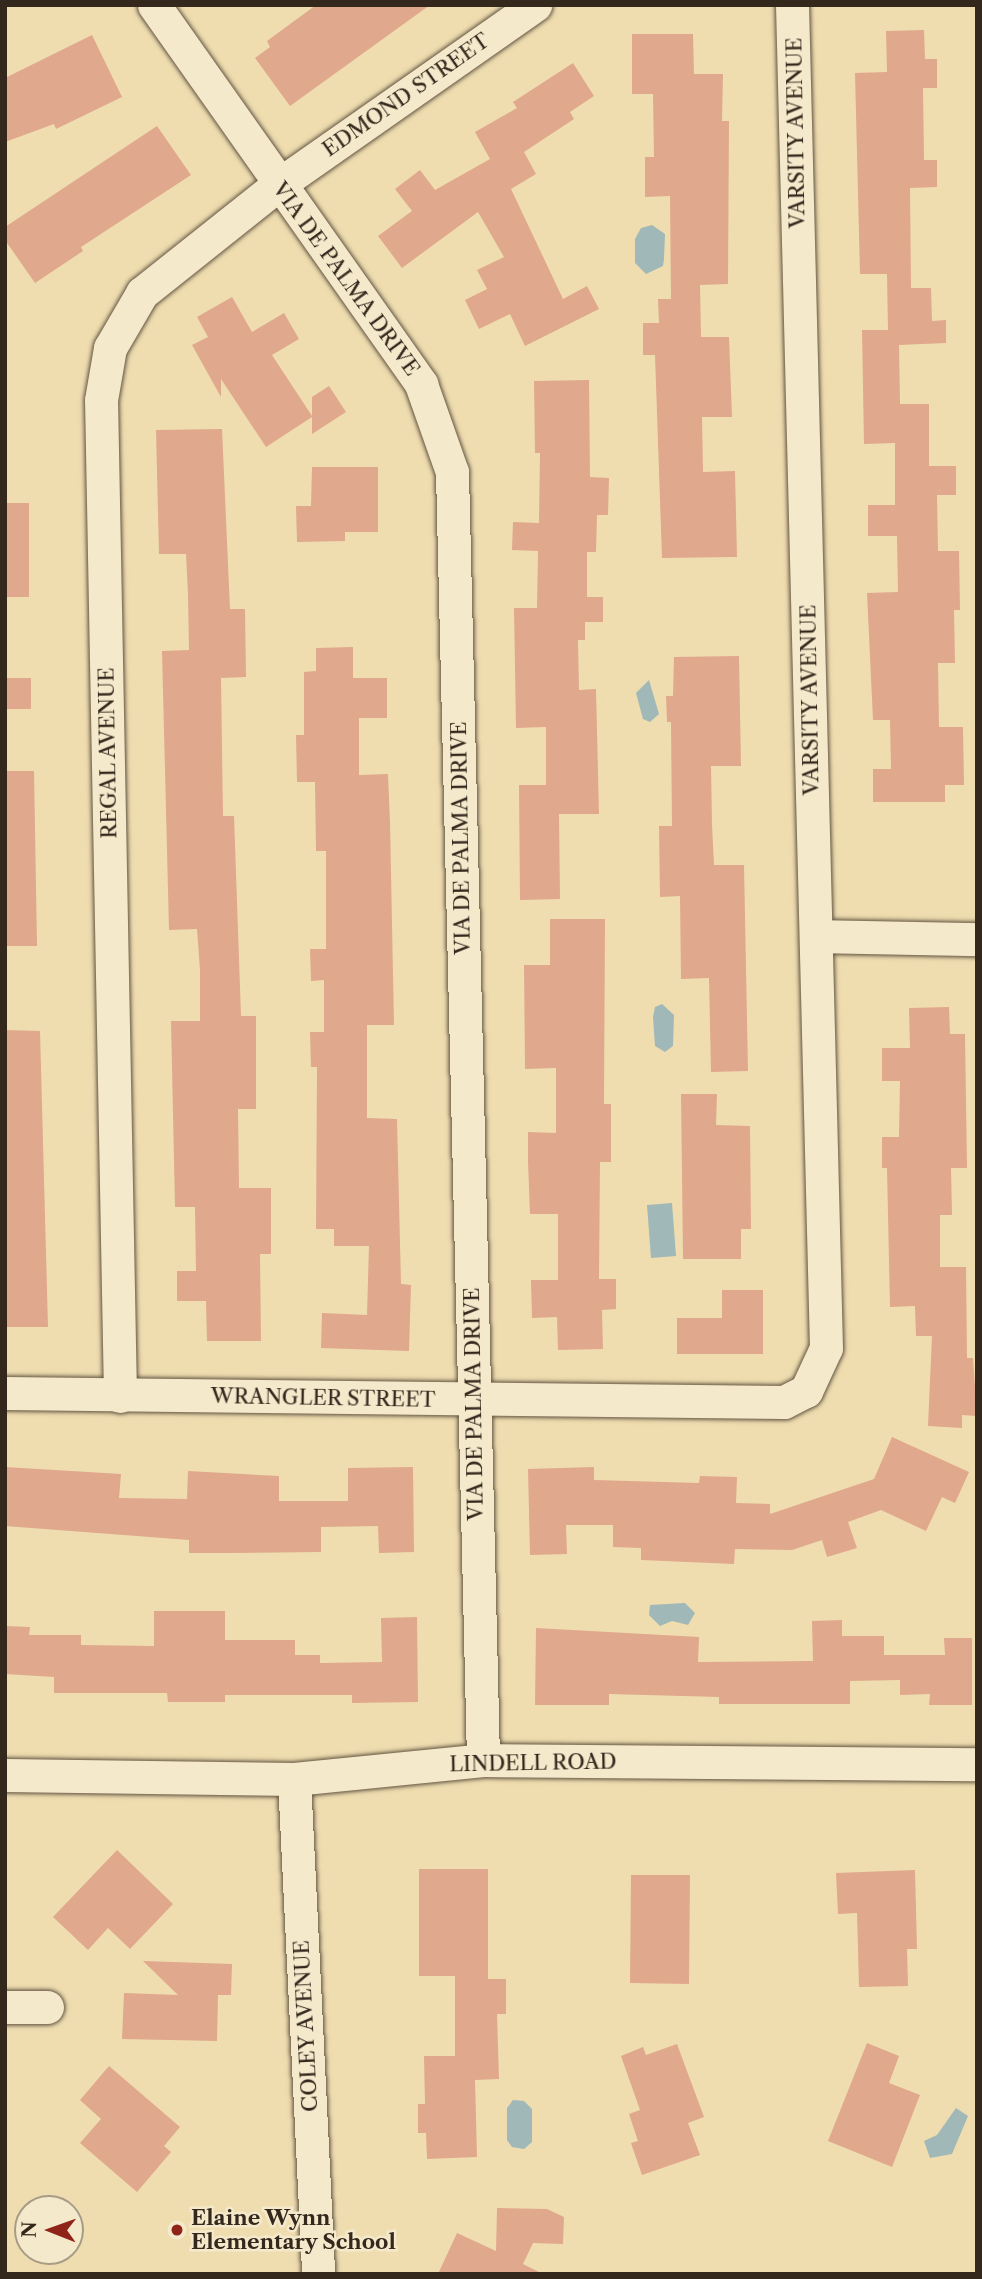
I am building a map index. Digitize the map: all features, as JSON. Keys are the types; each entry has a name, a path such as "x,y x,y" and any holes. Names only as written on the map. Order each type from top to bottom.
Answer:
{"street":[{"name":"VIA DE PALMA DRIVE","path":"154,5 278,185 421,384 452,472 483,1760"},
{"name":"EDMOND STREET","path":"278,185 535,5"},
{"name":"VARSITY AVENUE","path":"792,5 826,1348 806,1391"},
{"name":"REGAL AVENUE","path":"120,1396 100,400 110,348 142,293 278,185"},
{"path":"816,936 977,939"},
{"name":"WRANGLER STREET","path":"5,1393 784,1402 806,1391"},
{"name":"LINDELL ROAD","path":"5,1775 294,1779 483,1760 977,1764"},
{"name":"COLEY AVENUE","path":"294,1779 318,2274"},
{"path":"5,2007 47,2007"}],"water":[{"path":"652,225 665,234 664,259 663,266 646,274 635,263 635,239 641,228"},
{"path":"649,680 659,714 650,722 643,719 636,693"},
{"path":"662,1004 674,1015 673,1046 665,1052 655,1046 653,1017 655,1007"},
{"path":"672,1203 676,1256 651,1258 647,1205"},
{"path":"685,1603 695,1613 688,1625 672,1621 660,1626 649,1615 650,1605"},
{"path":"513,2100 524,2101 532,2109 532,2142 524,2149 512,2147 507,2140 507,2108"},
{"path":"956,2108 968,2116 952,2154 930,2158 924,2141 937,2135"}],"building":[{"path":"316,5 430,5 290,106 255,58 270,47 267,41"},
{"path":"924,30 925,59 937,59 937,88 923,88 924,160 937,160 937,187 910,188 911,288 931,288 932,321 946,320 946,343 899,345 900,404 929,404 929,466 956,466 956,495 937,495 938,551 959,551 960,610 954,610 955,663 938,663 939,727 963,727 964,785 945,785 945,802 873,802 873,769 891,769 890,720 873,720 867,593 898,592 897,536 868,536 868,505 895,505 895,443 864,444 862,330 888,330 887,274 860,274 855,73 887,72 886,31"},
{"path":"632,34 693,34 694,74 723,74 722,121 729,121 728,284 700,285 701,337 729,337 732,417 702,417 703,472 735,471 737,557 662,558 655,355 643,355 643,323 659,323 658,299 671,299 670,196 645,197 645,157 654,157 653,94 632,94"},
{"path":"92,35 122,97 56,129 54,124 5,142 5,78"},
{"path":"573,63 594,96 570,112 574,119 524,152 536,174 511,189 563,299 587,286 599,309 525,346 510,314 479,329 465,300 487,289 477,270 504,257 478,212 402,268 378,236 412,211 395,189 420,170 435,190 490,159 475,132 517,108 513,102"},
{"path":"157,126 191,175 81,247 83,251 35,283 5,240 5,227"},
{"path":"232,297 252,332 284,313 299,339 272,355 312,416 312,397 329,386 346,412 312,434 312,417 266,447 221,379 221,397 192,345 208,337 197,317"},
{"path":"589,380 590,477 609,478 608,515 597,515 596,552 587,552 587,597 603,597 603,622 585,622 585,640 578,640 579,690 596,689 599,814 559,814 560,899 520,900 519,785 546,785 546,727 516,728 514,608 537,608 538,551 512,550 513,522 539,523 540,453 535,453 534,381"},
{"path":"222,429 230,609 245,609 246,677 221,678 223,816 234,816 241,1016 256,1016 256,1109 238,1109 239,1188 271,1188 271,1254 260,1254 261,1341 207,1341 206,1301 177,1301 177,1271 196,1271 195,1207 175,1207 171,1021 200,1021 200,970 197,929 169,930 162,651 189,650 188,594 186,554 159,554 156,430"},
{"path":"312,467 378,467 378,532 345,532 345,541 297,542 296,506 311,506"},
{"path":"5,503 29,503 29,597 5,597"},
{"path":"353,647 353,678 387,678 387,718 359,718 359,775 388,774 390,822 394,1025 367,1025 367,1118 397,1119 401,1284 411,1285 409,1351 321,1348 322,1313 367,1315 369,1246 334,1246 334,1229 316,1229 317,1067 311,1067 310,1032 324,1032 324,980 311,981 310,949 326,949 326,851 316,851 315,782 297,782 296,735 304,735 304,672 316,671 316,648"},
{"path":"739,656 741,766 711,766 712,825 714,865 744,865 748,1071 711,1072 709,978 681,979 680,896 660,897 659,826 672,826 671,722 667,722 666,696 673,696 674,657"},
{"path":"5,678 31,678 31,709 5,709"},
{"path":"5,771 34,771 37,946 5,946"},
{"path":"550,919 605,919 604,1104 611,1104 611,1162 600,1162 599,1279 616,1279 616,1309 602,1310 603,1349 558,1350 557,1317 532,1318 531,1280 558,1280 558,1214 530,1214 528,1162 528,1132 556,1133 556,1068 525,1069 524,965 550,965"},
{"path":"949,1007 950,1034 965,1034 967,1168 951,1168 952,1215 940,1215 940,1267 966,1267 967,1358 973,1358 977,1416 962,1415 962,1428 928,1426 932,1336 916,1336 915,1306 890,1307 887,1168 882,1168 882,1137 899,1137 900,1081 882,1081 882,1048 910,1048 909,1008"},
{"path":"5,1030 40,1031 48,1327 5,1327"},
{"path":"681,1094 717,1094 716,1125 750,1126 751,1229 741,1229 741,1259 683,1259"},
{"path":"722,1290 763,1290 763,1354 677,1354 677,1318 722,1318"},
{"path":"892,1437 969,1472 955,1503 942,1497 926,1531 881,1510 848,1522 857,1548 827,1557 822,1540 792,1550 735,1549 734,1564 641,1560 641,1548 613,1547 613,1525 566,1525 567,1554 530,1555 528,1469 594,1467 594,1480 699,1483 700,1476 737,1477 736,1503 770,1504 770,1514 874,1479"},
{"path":"5,1467 121,1474 119,1498 187,1499 188,1471 279,1476 279,1501 348,1501 348,1468 413,1467 414,1552 379,1553 378,1526 321,1527 321,1552 189,1553 189,1540 5,1526"},
{"path":"154,1611 225,1611 225,1640 295,1640 295,1655 320,1655 320,1663 382,1662 381,1618 417,1617 418,1702 352,1703 352,1695 225,1695 225,1702 168,1702 167,1693 54,1693 54,1677 5,1674 5,1626 30,1627 29,1635 81,1635 81,1645 154,1646"},
{"path":"842,1620 842,1636 884,1636 884,1655 945,1655 944,1638 972,1638 972,1705 929,1705 930,1694 900,1695 900,1680 850,1681 850,1704 719,1704 719,1697 609,1694 609,1705 535,1705 536,1628 699,1637 698,1662 813,1661 812,1621"},
{"path":"117,1850 173,1904 130,1949 108,1928 88,1950 53,1917"},
{"path":"419,1869 488,1869 488,1979 506,1979 506,2014 497,2014 499,2079 475,2080 477,2157 427,2159 426,2133 418,2133 418,2104 425,2104 424,2056 455,2056 455,1976 419,1976"},
{"path":"915,1870 917,1949 907,1949 908,1986 859,1987 857,1913 838,1914 836,1873"},
{"path":"631,1875 690,1875 689,1984 630,1983"},
{"path":"143,1961 232,1964 231,1995 218,1995 217,2041 122,2039 124,1993 178,1995"},
{"path":"867,2043 899,2056 889,2083 920,2095 892,2167 828,2141"},
{"path":"677,2044 704,2117 688,2123 700,2155 642,2175 631,2143 638,2141 629,2114 640,2110 621,2056 643,2047 646,2055"},
{"path":"109,2066 180,2127 164,2146 171,2152 137,2192 80,2143 101,2119 80,2100"},
{"path":"497,2208 547,2209 564,2217 563,2244 533,2243 523,2264 543,2274 438,2274 457,2233 496,2251"}],"place":[{"name":"Elaine Wynn Elementary School","path":"177,2230"}]}
